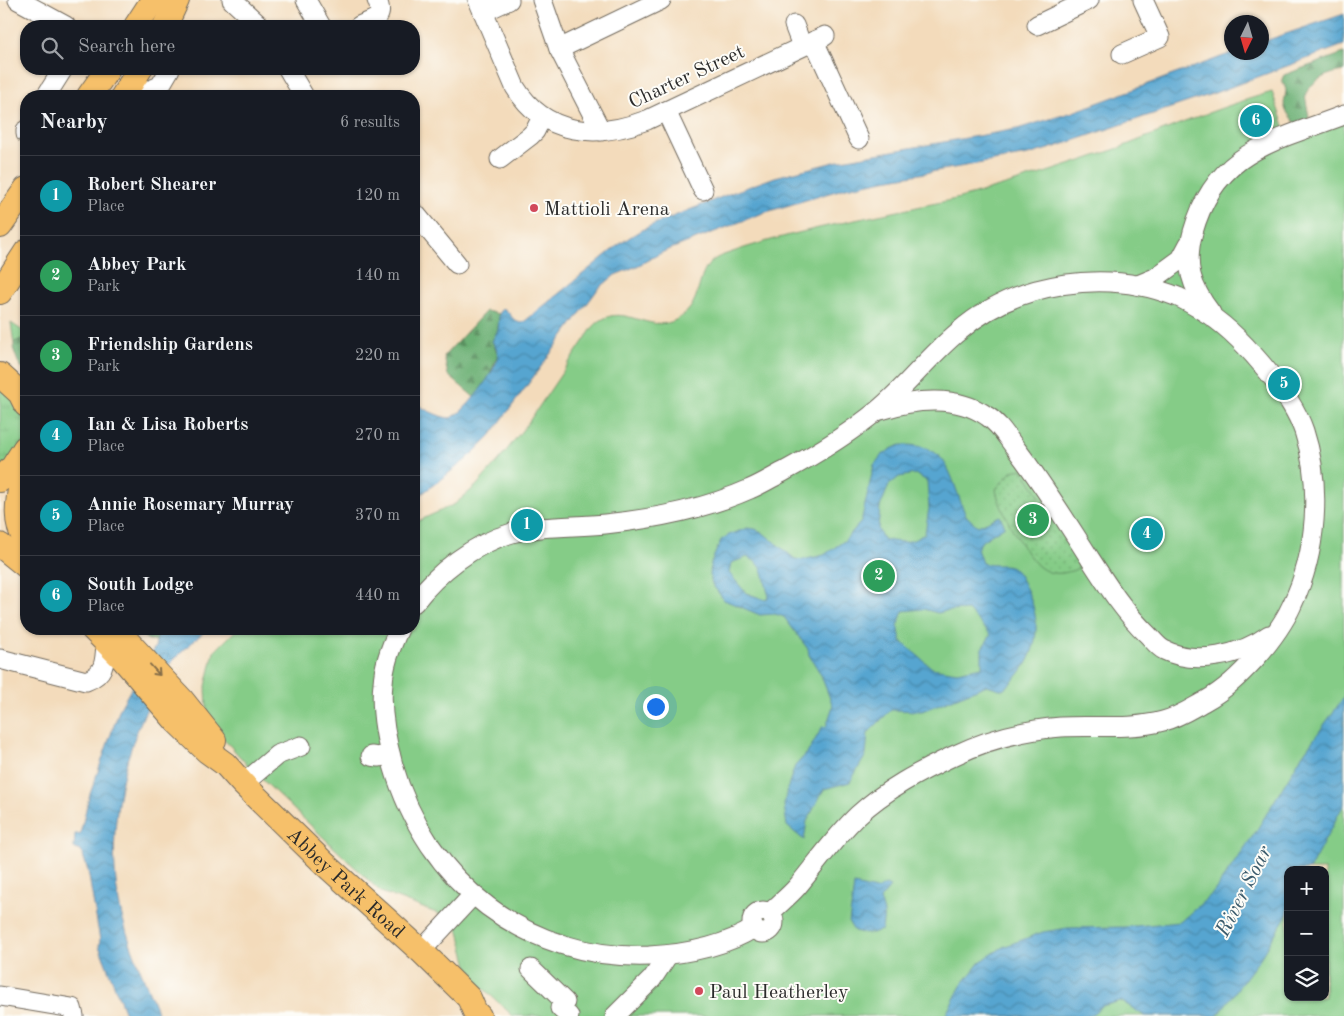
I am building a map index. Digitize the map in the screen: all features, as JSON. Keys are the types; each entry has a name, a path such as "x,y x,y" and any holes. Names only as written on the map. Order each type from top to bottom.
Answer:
{"main road":[{"path":"140,20 153,0"},
{"path":"168,20 177,0"},
{"path":"94,90 104,75"},
{"path":"127,90 136,75"},
{"path":"0,226 20,198"},
{"path":"0,292 20,261"},
{"path":"0,375 20,393"},
{"path":"0,480 12,468 20,453"},
{"path":"20,490 18,499 20,530"},
{"path":"0,545 20,561"},
{"name":"Abbey Park Road","path":"114,640 174,704 216,743 225,764 243,784 326,865 421,951 474,1007 482,1002 496,1016"}],"street":[{"path":"18,0 55,20"},
{"path":"232,0 254,20"},
{"path":"306,0 318,20"},
{"path":"372,20 381,13 377,0"},
{"path":"481,6 509,0"},
{"path":"542,0 560,49 601,132"},
{"path":"560,49 661,0"},
{"path":"1037,25 1089,0"},
{"path":"1122,54 1160,37 1142,0"},
{"name":"Charter Street","path":"481,6 515,87 523,100 542,117 556,124 569,128 601,132 630,126 666,111 814,41"},
{"path":"794,25 814,41 858,139"},
{"path":"50,90 59,75"},
{"path":"150,90 160,86 166,75"},
{"path":"292,75 300,90"},
{"path":"666,111 703,190"},
{"path":"1138,285 1155,278 1182,259 1204,204 1222,175 1233,165 1257,149 1344,116"},
{"path":"500,159 535,131 542,117"},
{"path":"420,219 457,264"},
{"path":"397,635 387,661 382,683 383,707 390,754 415,822 434,851 473,895 524,930 568,946 615,955 668,955 723,942 743,935 754,928 763,933 772,929 775,922 770,913 795,889 814,863 859,814 888,790 956,754 1018,733 1058,727 1140,725 1174,718 1218,694 1235,680 1281,626 1294,603 1306,566 1312,530 1314,482 1312,462 1302,426 1278,384 1216,318 1200,298 1192,283 1189,267 1190,243"},
{"path":"420,596 451,565 482,546 511,534 542,529 607,524 659,516 700,506 750,489 824,448 875,412 900,390 959,330 990,309 1020,294 1051,287 1090,282 1138,285 1178,297 1216,318"},
{"path":"875,412 899,405 944,402 968,406 992,420 1036,476 1121,607 1143,632 1163,650 1188,657 1210,656 1241,650 1262,640 1281,626"},
{"path":"0,659 86,681 93,679 100,673 114,640"},
{"path":"243,784 277,755 301,746"},
{"path":"371,756 379,757 390,754"},
{"path":"421,951 473,895"},
{"path":"615,1016 652,979 668,955"},
{"path":"531,970 565,1002 561,1013"},
{"path":"0,996 72,1008 74,1016"}],"green space":[{"path":"1344,53 1344,71 1332,73 1312,85 1305,95 1309,117 1306,122 1295,123 1286,111 1284,104 1286,90 1282,79 1284,75"},
{"path":"1272,92 1288,137 1344,123 1344,1016 513,1016 471,977 458,928 439,914 381,892 250,768 216,730 207,711 206,686 214,652 231,635 420,635 420,520 455,504 476,486 530,420 593,327 601,320 613,316 621,316 654,323 663,324 671,322 683,316 690,307 705,269 721,256 790,235 956,199 1008,184 1119,148 1204,114"},
{"path":"486,311 499,314 498,330 492,341 498,355 487,381 475,398 448,375 444,356"},
{"path":"11,323 20,329 20,340 14,344"},
{"path":"20,340 20,365 13,348 15,342"},
{"path":"0,375 20,398 20,448 0,480"},
{"path":"1022,469 1085,565 1063,573 1052,573 1041,568 1028,554 1002,508 996,489 1012,471"},
{"path":"142,635 158,635 156,642"}],"water":[{"path":"1344,14 1344,45 1212,94 1028,155 846,188 763,213 663,252 615,275 598,289 490,436 467,459 420,495 420,406 440,416 449,418 455,416 470,402 486,381 496,362 498,353 492,341 498,330 499,314 503,308 508,311 512,318 520,323 525,321 633,235 652,225 775,177 842,160 1017,129 1073,112 1224,56 1224,60 1269,60 1269,40"},
{"path":"901,445 915,446 926,448 941,458 951,474 966,515 978,526 1000,516 1005,526 982,541 977,549 982,563 1009,566 1019,575 1032,604 1036,631 1034,644 1030,657 1023,668 1003,690 987,685 922,711 891,710 868,733 866,755 850,782 824,789 807,821 804,840 787,826 784,805 795,766 808,752 823,726 826,727 833,706 808,649 784,617 775,614 760,615 724,600 712,584 710,575 711,563 721,540 747,528 762,532 795,559 802,560 824,555 844,541 861,522 874,465 881,456","holes":["915,474 927,481 929,508 925,533 920,537 905,542 883,539 878,529 880,507 889,485 899,477","747,557 758,564 763,573 769,596 766,600 746,593 729,573 731,563","923,609 938,613 968,610 991,635 982,648 982,667 957,672 932,668 901,641 898,625 903,611"]},
{"path":"158,635 201,635 166,670 132,745 118,802 114,860 122,916 159,1016 126,1016 99,946 100,940 88,871 82,852 74,848 75,834 80,834 89,797 120,708 155,647"},
{"name":"River Soar","path":"1344,697 1344,804 1311,866 1284,866 1284,919 1259,960 1217,1016 1145,1016 1121,1001 1102,1006 1090,1016 945,1016 961,986 980,962 1003,947 1043,932 1068,928 1125,927 1180,922 1213,893 1255,833 1301,757"},
{"path":"854,885 876,890 886,885 890,887 880,899 884,913 882,930 868,934 854,931 849,923"}],"place":[{"name":"South Lodge","path":"1256,121"},
{"name":"Mattioli Arena","path":"534,208"},
{"name":"Annie Rosemary Murray","path":"1284,384"},
{"name":"Friendship Gardens","path":"1033,520"},
{"name":"Robert Shearer","path":"527,525"},
{"name":"Ian & Lisa Roberts","path":"1147,534"},
{"name":"Abbey Park","path":"879,576"},
{"name":"Paul Heatherley","path":"699,991"}]}
